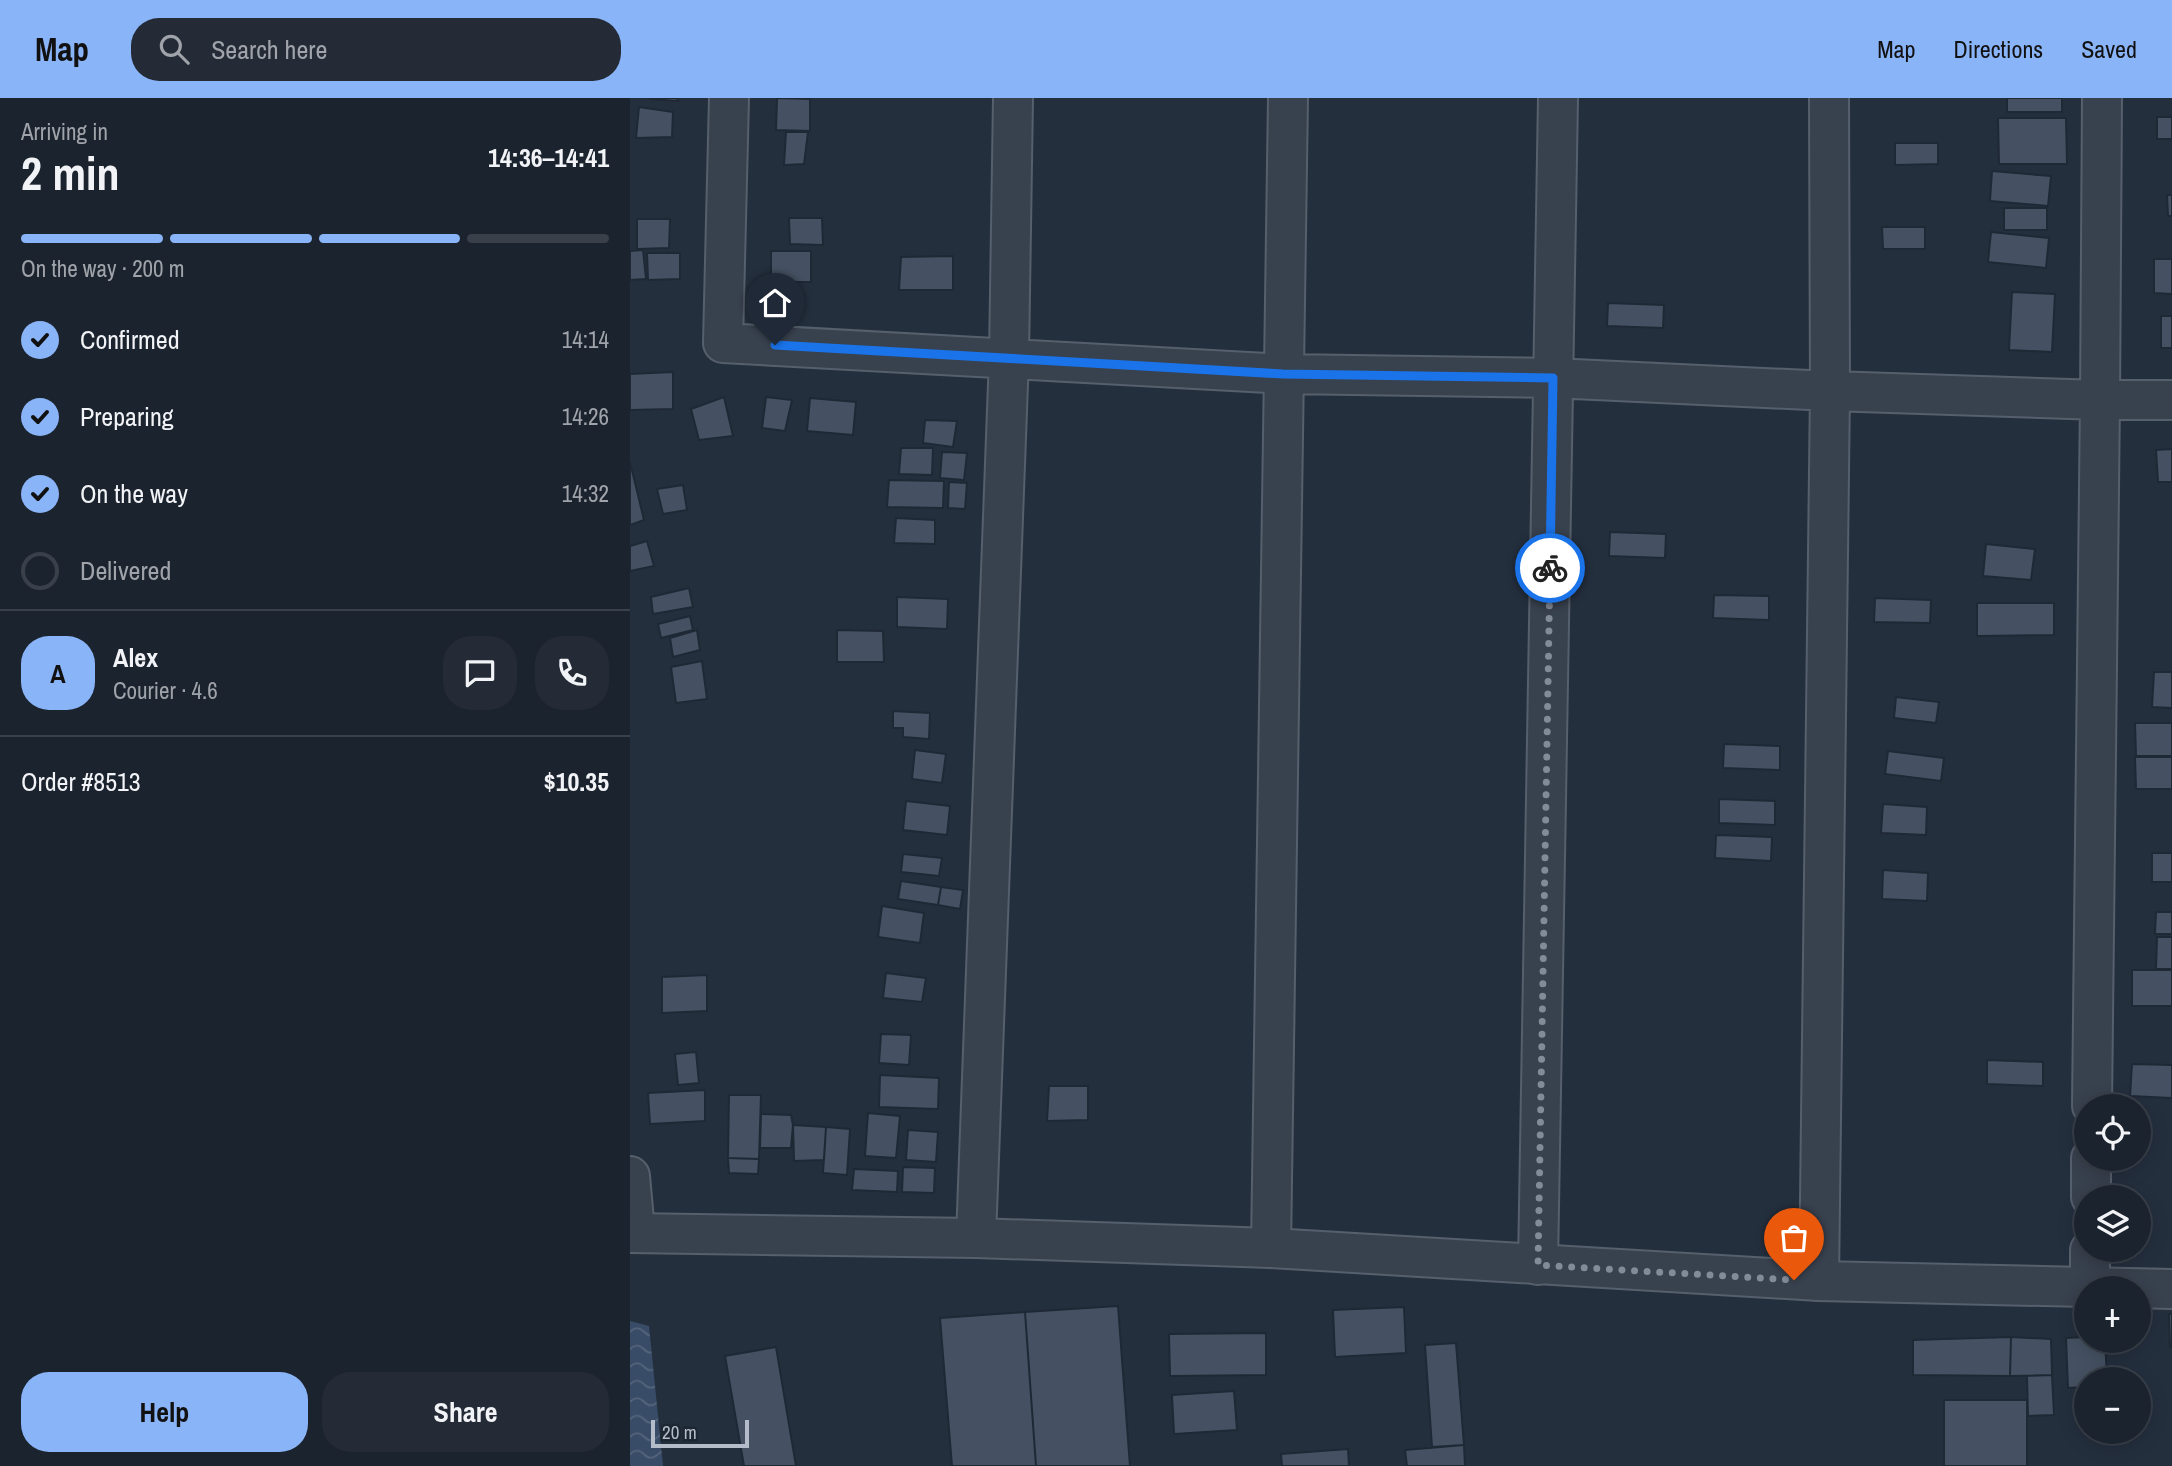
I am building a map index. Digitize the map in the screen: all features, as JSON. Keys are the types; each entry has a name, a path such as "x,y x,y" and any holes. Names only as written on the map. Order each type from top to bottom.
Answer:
{"street":[{"path":"729,98 723,343 1283,374 1553,378 1830,391 2172,400"},
{"path":"976,1238 1009,358 1013,98"},
{"path":"1271,1248 1288,98"},
{"path":"1538,1265 1558,98"},
{"path":"1819,1281 1830,391 1829,98"},
{"path":"2092,1094 2102,98"},
{"path":"630,1176 633,1233 976,1238 1271,1248 1819,1281 2090,1268 2172,1289"}],"water":[{"path":"630,1321 649,1326 663,1466 630,1466"}],"building":[{"path":"677,98 678,101 650,99"},
{"path":"777,98 810,99 810,131 776,130"},
{"path":"2007,98 2062,98 2062,112 2007,112"},
{"path":"639,107 673,112 672,137 636,138"},
{"path":"2157,117 2172,117 2172,139 2157,139"},
{"path":"1998,118 2066,118 2067,164 1999,164"},
{"path":"786,132 808,132 804,164 784,165"},
{"path":"1895,143 1938,143 1938,164 1895,165"},
{"path":"1992,171 2051,176 2048,206 1990,201"},
{"path":"2167,195 2172,195 2172,216 2168,216"},
{"path":"2004,208 2047,208 2047,230 2004,230"},
{"path":"789,218 822,218 823,245 790,244"},
{"path":"637,219 670,219 669,248 637,249"},
{"path":"1882,227 1925,227 1925,249 1883,249"},
{"path":"1991,232 2049,238 2046,268 1988,262"},
{"path":"643,250 646,279 630,280 630,251"},
{"path":"771,251 811,251 811,282 771,282"},
{"path":"647,253 680,253 680,279 648,280"},
{"path":"953,256 953,290 899,290 901,257"},
{"path":"2154,259 2172,259 2172,294 2154,293"},
{"path":"2012,292 2055,294 2052,352 2009,350"},
{"path":"1608,303 1664,305 1663,328 1607,326"},
{"path":"2161,316 2172,316 2172,348 2161,348"},
{"path":"673,372 673,409 630,410 630,374"},
{"path":"724,397 733,436 699,440 691,409"},
{"path":"766,397 792,400 785,431 762,428"},
{"path":"810,398 856,402 853,435 807,431"},
{"path":"925,420 957,421 953,447 923,443"},
{"path":"901,448 933,448 932,475 899,474"},
{"path":"2172,449 2172,482 2158,482 2156,450"},
{"path":"942,452 967,453 964,480 940,478"},
{"path":"630,462 644,520 630,525"},
{"path":"889,480 944,481 943,508 887,507"},
{"path":"949,482 967,483 965,509 948,508"},
{"path":"683,485 687,510 663,514 657,489"},
{"path":"896,518 935,520 935,544 894,543"},
{"path":"1610,532 1666,534 1665,558 1609,556"},
{"path":"647,541 654,566 630,571 630,546"},
{"path":"1986,544 2035,549 2031,580 1983,576"},
{"path":"689,588 693,607 653,614 651,597"},
{"path":"1714,595 1769,596 1769,620 1713,618"},
{"path":"897,597 948,599 947,629 897,627"},
{"path":"1875,598 1931,600 1930,623 1874,622"},
{"path":"1977,603 2054,603 2054,635 1977,636"},
{"path":"690,616 693,630 661,638 658,624"},
{"path":"697,630 700,650 673,657 670,638"},
{"path":"837,630 883,631 884,662 837,662"},
{"path":"702,661 707,699 676,703 671,667"},
{"path":"2154,672 2172,672 2172,708 2152,707"},
{"path":"1896,697 1939,702 1936,723 1894,718"},
{"path":"893,711 930,713 929,739 903,737 903,728 893,728"},
{"path":"2135,723 2172,723 2172,756 2136,756"},
{"path":"1724,744 1780,746 1780,770 1723,768"},
{"path":"915,750 946,754 942,783 912,779"},
{"path":"1888,751 1944,758 1941,781 1885,774"},
{"path":"2135,757 2172,757 2172,789 2136,789"},
{"path":"1719,799 1775,801 1775,825 1719,823"},
{"path":"906,801 950,806 947,835 903,830"},
{"path":"1883,804 1927,807 1926,835 1881,833"},
{"path":"1716,835 1772,837 1771,861 1715,858"},
{"path":"2152,853 2172,853 2172,882 2152,882"},
{"path":"903,854 942,858 939,876 901,872"},
{"path":"1883,870 1928,873 1927,901 1882,899"},
{"path":"901,881 941,887 938,905 898,899"},
{"path":"941,887 963,890 960,909 938,905"},
{"path":"882,906 924,913 920,943 878,937"},
{"path":"2156,912 2172,912 2172,934 2155,934"},
{"path":"2157,937 2172,937 2172,969 2156,969"},
{"path":"2132,970 2172,970 2172,1006 2132,1006"},
{"path":"886,973 926,978 922,1002 883,998"},
{"path":"707,975 707,1011 662,1013 662,977"},
{"path":"881,1034 911,1035 909,1065 879,1063"},
{"path":"696,1052 699,1083 678,1085 675,1054"},
{"path":"1987,1060 2043,1062 2043,1086 1987,1084"},
{"path":"2132,1064 2172,1065 2172,1098 2130,1094"},
{"path":"880,1075 939,1078 938,1109 879,1107"},
{"path":"1049,1086 1088,1086 1088,1120 1047,1121"},
{"path":"705,1090 705,1121 650,1124 648,1093"},
{"path":"729,1095 761,1095 759,1159 728,1158"},
{"path":"868,1113 900,1116 896,1158 865,1156"},
{"path":"761,1114 791,1115 791,1148 760,1148"},
{"path":"793,1125 826,1127 824,1160 794,1161"},
{"path":"826,1127 850,1129 847,1175 823,1173"},
{"path":"908,1130 938,1132 936,1162 906,1160"},
{"path":"728,1158 759,1159 758,1174 729,1173"},
{"path":"903,1167 935,1168 934,1193 902,1192"},
{"path":"854,1169 898,1171 897,1192 852,1190"},
{"path":"1118,1306 1130,1466 1036,1466 1025,1312"},
{"path":"1404,1307 1406,1353 1335,1357 1333,1310"},
{"path":"1025,1312 1036,1466 952,1466 940,1318"},
{"path":"2169,1314 2172,1314 2172,1347 2170,1347"},
{"path":"1266,1333 1266,1375 1170,1376 1169,1334"},
{"path":"2011,1337 2010,1376 1913,1375 1913,1340"},
{"path":"2011,1337 2051,1339 2052,1375 2010,1376"},
{"path":"2066,1338 2074,1338 2074,1353 2106,1353 2106,1367 2074,1367 2074,1388 2068,1388"},
{"path":"1456,1343 1464,1445 1432,1447 1425,1345"},
{"path":"776,1347 796,1466 744,1466 725,1356"},
{"path":"2052,1375 2054,1415 2028,1416 2027,1376"},
{"path":"1234,1391 1237,1430 1174,1434 1172,1395"},
{"path":"1944,1400 2027,1400 2027,1466 1944,1466"},
{"path":"1464,1445 1465,1466 1407,1466 1405,1450"},
{"path":"1348,1449 1349,1466 1282,1466 1281,1454"}],"way so far":[{"path":"1550,568 1538,1265 1794,1280"}],"route":[{"path":"775,345 1283,374 1553,378 1550,568"}]}
